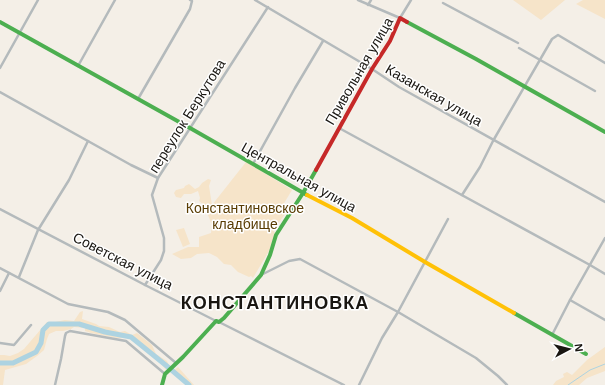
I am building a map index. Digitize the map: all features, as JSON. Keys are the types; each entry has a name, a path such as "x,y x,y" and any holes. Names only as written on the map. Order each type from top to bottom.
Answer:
{"street":[{"path":"0,68 38,0"},
{"path":"78,66 115,0"},
{"path":"138,99 190,9 191,0"},
{"name":"Казанская улица","path":"256,0 372,69 399,87 493,141 605,202"},
{"path":"358,0 400,18 411,0"},
{"path":"368,5 371,0"},
{"path":"443,3 518,43"},
{"name":"переулок Беркутова","path":"145,286 161,260 164,251 164,238 152,195 158,178 268,7"},
{"name":"Привольная улица","path":"165,374 218,322 261,275 270,255 276,235 303,193 338,128 390,41 400,18 605,132"},
{"name":"Центральная улица","path":"0,22 303,193 352,218 425,262 586,354"},
{"path":"462,195 552,39 558,35 605,63"},
{"path":"253,164 323,41"},
{"path":"519,48 595,91"},
{"path":"0,92 131,165 158,178"},
{"path":"338,128 605,274"},
{"path":"19,277 38,230 69,180 88,141"},
{"name":"Советская улица","path":"0,209 145,286 344,385"},
{"path":"359,385 382,338 398,312 448,219"},
{"path":"552,335 605,238"},
{"path":"261,275 289,261 300,259 398,312 476,358 507,385"},
{"path":"0,268 68,304 108,312 125,320 176,363"},
{"path":"0,291 9,273"},
{"path":"570,300 605,320"},
{"path":"0,343 14,345 30,325"},
{"path":"56,385 64,336 70,331 126,341 165,374 162,385"}],"green space":[{"path":"513,0 565,0 541,20"},
{"path":"583,0 605,0 605,19 576,4"},
{"name":"Константиновское кладбище","path":"246,162 292,190 283,205 289,209 273,230 275,233 269,251 253,278 238,272 231,265 224,264 217,257 209,253 197,254 191,258 181,259 172,254 188,247 199,247 199,237 211,233 212,225 204,205 199,201 200,198 198,191 191,194 184,194 181,198 176,197 174,193 176,190 184,188 189,184 195,189 208,179 211,180 209,186 212,205"},
{"path":"184,228 190,244 183,247 176,230"},
{"path":"83,311 82,319 99,326 109,327 120,332 125,331 132,335 137,333 152,345 156,354 167,361 169,365 166,370 159,361 133,340 91,333 85,331 85,328 74,327 49,334 44,350 26,364 5,370 3,385 0,385 0,355 10,356 24,349 47,322 65,320 74,321 80,312"},
{"path":"605,347 605,371 587,378 579,385 553,385 556,381 564,377 563,374 567,372 572,375 587,360"},
{"path":"178,367 194,385 186,385 172,372"}],"waterway":[{"path":"0,363 13,363 36,352 41,343 43,330 49,324 79,324 105,332 131,337 189,385"},
{"path":"568,385 590,370 605,364"}],"traffic: fast":[{"path":"0,22 307,195"},
{"path":"407,22 605,132"},
{"path":"162,385 165,374 216,321 219,322 224,318 261,275 270,255 276,235 316,170"},
{"path":"514,313 586,354"}],"traffic: slow":[{"path":"307,195 352,218 514,313"}],"traffic: jam":[{"path":"316,170 372,69 390,41 400,18 407,22"}],"district":[{"name":"КОНСТАНТИНОВКА","path":"275,303"}]}
